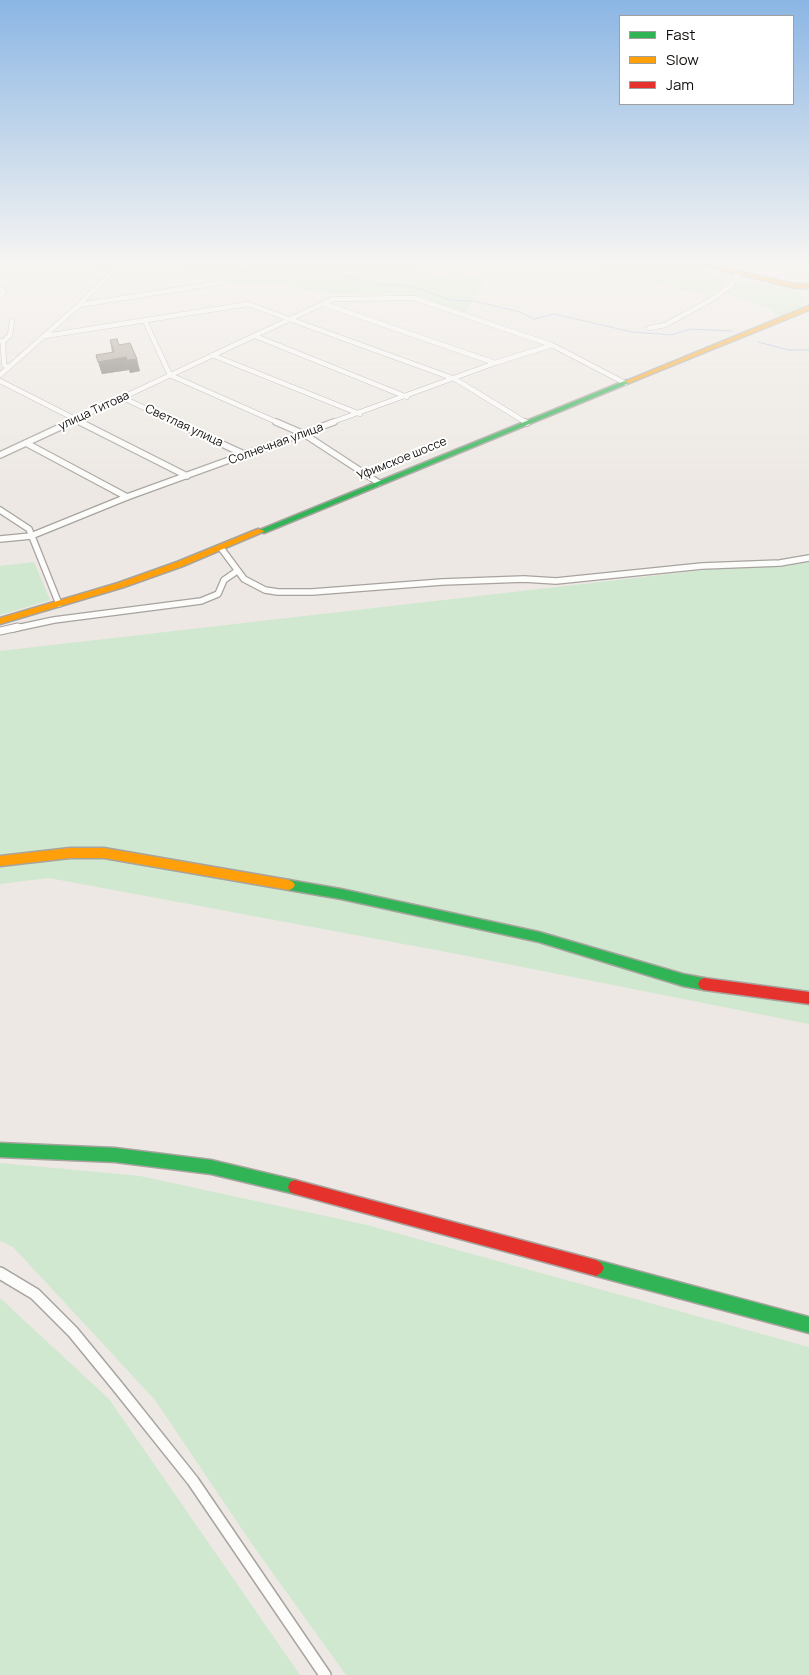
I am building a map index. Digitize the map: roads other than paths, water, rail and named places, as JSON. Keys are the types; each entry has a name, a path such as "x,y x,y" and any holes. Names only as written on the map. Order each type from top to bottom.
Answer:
{"main road":[{"name":"Уфимское шоссе","path":"0,621 121,585 221,548 728,341"},
{"path":"0,861 70,853 104,853 123,856 340,894 540,936 683,980 721,988 809,998"},
{"path":"0,1150 115,1155 211,1168 330,1196 809,1325"}],"street":[{"path":"0,375 39,341"},
{"path":"154,341 170,375 304,434 379,483"},
{"name":"улица Титова","path":"0,455 243,341"},
{"path":"268,341 407,396"},
{"path":"350,341 455,379 527,423"},
{"path":"432,341 496,363"},
{"name":"улица Титова","path":"541,341 552,345 625,383"},
{"path":"2,342 4,365 8,367"},
{"name":"Солнечная улица","path":"0,539 31,536 127,497 360,414 496,363 552,345"},
{"path":"212,355 360,414"},
{"path":"0,380 187,476"},
{"name":"Светлая улица","path":"123,398 246,455"},
{"path":"26,443 127,497"},
{"path":"0,510 29,529 59,604"},
{"path":"221,548 244,579 265,590 278,592 312,592 442,582 524,579 556,581 702,566 780,563 809,558"},
{"path":"0,630 54,620 201,601 218,594 224,580 237,571"},
{"path":"0,1272 35,1294 73,1332 118,1387 193,1481 325,1675"}],"waterway":[{"path":"758,342 789,350 809,350"}]}
